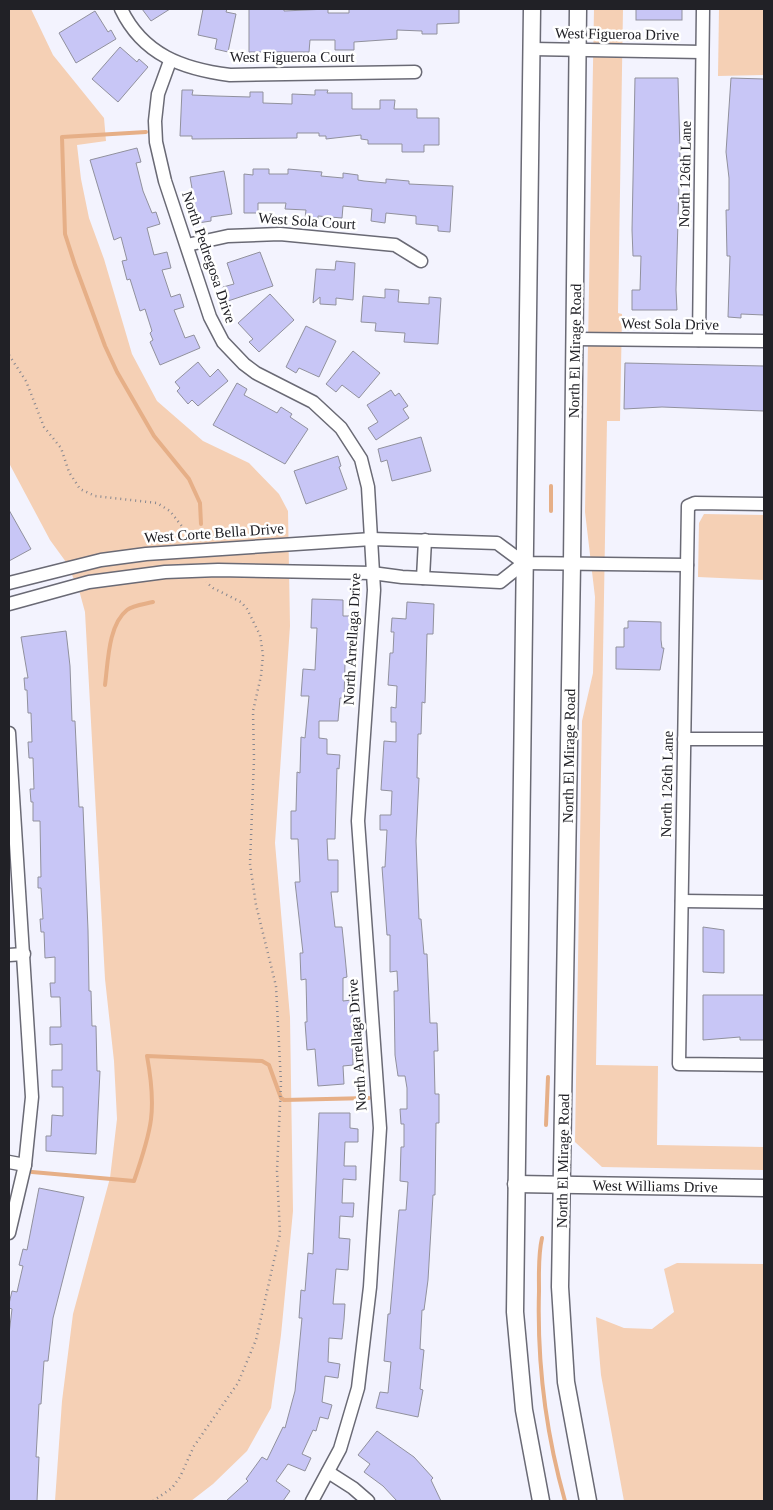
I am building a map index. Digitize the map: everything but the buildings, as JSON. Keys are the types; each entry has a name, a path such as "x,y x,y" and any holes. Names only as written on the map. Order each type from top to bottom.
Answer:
{"main road":[{"path":"532,9 514,1312 524,1410 541,1501"},
{"name":"North El Mirage Road","path":"578,9 572,564 560,1287 562,1342 570,1413 588,1501"},
{"name":"West Williams Drive","path":"516,1184 764,1188"}],"street":[{"path":"121,9 145,41 170,61"},
{"name":"North 126th Lane","path":"699,340 703,9"},
{"name":"West Figueroa Drive","path":"532,49 702,52"},
{"name":"West Figueroa Court","path":"170,61 188,67 230,75 415,72"},
{"name":"North Pedregosa Drive","path":"170,61 158,94 155,121 156,142 161,167 210,317 228,348 256,373 324,410 348,437 365,470 370,501 372,567"},
{"name":"West Sola Court","path":"187,245 228,236 280,234 395,244 421,261"},
{"name":"West Sola Drive","path":"575,339 764,341"},
{"name":"North 126th Lane","path":"764,504 695,503 688,506 680,1064 764,1065"},
{"name":"West Corte Bella Drive","path":"9,583 101,560 146,554 372,539 497,543 524,563"},
{"path":"423,578 424,540"},
{"path":"9,604 90,582 152,573 372,567 423,578 500,582 524,563 687,565"},
{"name":"North Arrellaga Drive","path":"312,1501 328,1472 350,1422 358,1388 370,1287 379,1159 378,1101 358,821 374,590 372,567"},
{"path":"9,733 32,1097 25,1165 9,1233"},
{"path":"684,739 764,739"},
{"path":"682,901 764,902"},
{"path":"9,955 24,954"},
{"path":"9,1162 25,1165"},
{"path":"328,1472 353,1488 368,1501"}],"path":[{"path":"9,355 26,380 44,427 60,448 69,472 80,488 95,496 157,503 170,511 194,540"},
{"path":"153,1501 172,1488 180,1477 194,1446 238,1383 256,1340 280,1234 277,1171 281,1083 276,986 256,905 250,864 254,759 253,711 261,676 263,655 260,635 247,609 241,602 213,588 203,578"}],"shaded area":[{"path":"9,9 31,9 53,55 104,118 106,141 77,145 81,179 89,218 104,259 132,354 157,401 203,441 249,463 279,494 288,511 290,626 275,843 290,1017 293,1211 281,1335 271,1408 247,1451 213,1484 191,1501 55,1501 62,1401 73,1314 110,1178 117,1119 114,1061 105,979 85,612 79,590 66,562 50,540 9,463"},
{"path":"594,9 623,9 618,313 622,314 620,421 607,421 596,1065 658,1066 657,1145 764,1147 764,1170 602,1167 575,1142 582,721 593,673 595,597 585,512"},
{"path":"719,9 764,9 764,75 718,76"},
{"path":"704,514 764,515 764,580 698,577 699,523"},
{"path":"677,1263 764,1264 764,1501 624,1501 601,1375 596,1317 624,1328 652,1329 674,1312 664,1269"}],"waterway":[{"path":"146,132 62,137 65,234 105,346 117,372 154,436 189,479 200,503 201,524"},
{"path":"551,486 551,511"},
{"path":"105,685 110,645 116,625 127,610 153,602"},
{"path":"32,1172 134,1181 149,1133 151,1119 152,1091 147,1056 262,1061 269,1065 281,1098 284,1100 369,1098"},
{"path":"546,1125 548,1077"},
{"path":"542,1238 539,1271 541,1371 548,1424 565,1501"}]}
